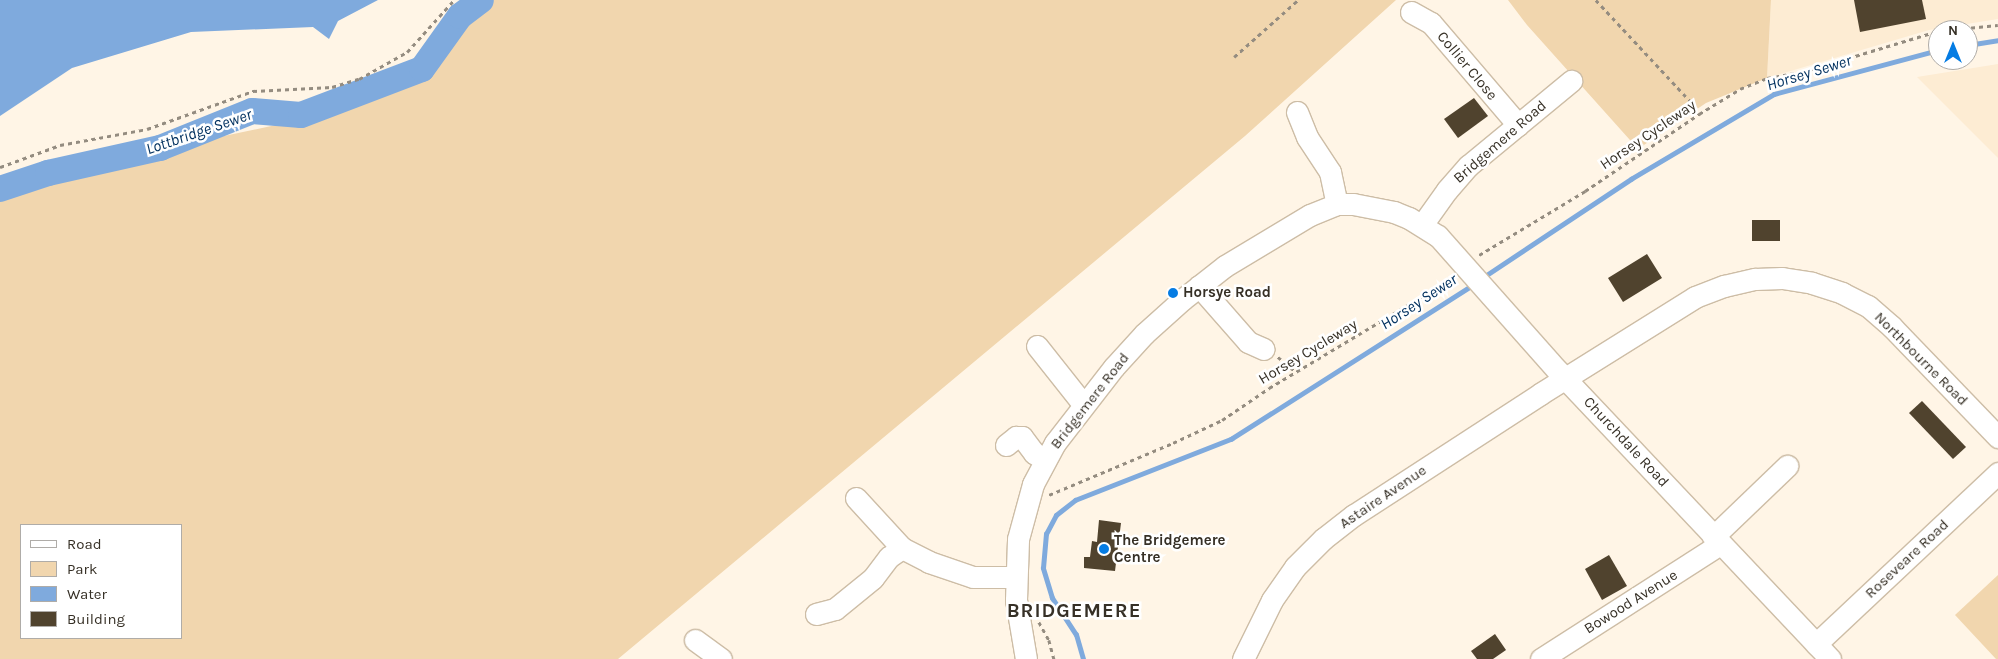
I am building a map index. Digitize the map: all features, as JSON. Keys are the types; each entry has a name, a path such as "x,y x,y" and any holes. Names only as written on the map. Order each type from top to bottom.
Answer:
{"street":[{"name":"Collier Close","path":"1411,12 1431,23 1518,125"},
{"name":"Bridgemere Road","path":"1026,659 1019,626 1015,577 1018,539 1023,514 1045,460 1083,404 1144,334 1225,266 1310,214 1337,204 1353,204 1394,212 1422,225 1457,178 1571,82"},
{"path":"1297,112 1308,137 1330,172 1337,204"},
{"name":"Churchdale Road","path":"1422,225 1438,236 1566,378 1823,652"},
{"name":"Northbourne Road","path":"1566,378 1695,298 1724,286 1755,279 1782,278 1820,285 1842,292 1868,306 1892,327 1998,436"},
{"path":"1200,286 1248,342 1264,349"},
{"path":"1036,346 1083,404"},
{"name":"Astaire Avenue","path":"1243,659 1272,600 1295,567 1323,539 1389,491 1566,378"},
{"path":"1006,446 1016,437 1022,437 1034,453 1045,460"},
{"name":"Bowood Avenue","path":"1541,659 1717,541 1787,466"},
{"name":"Roseveare Road","path":"1823,652 1998,474"},
{"path":"856,498 873,519 902,548 929,562 965,575 992,579 1015,577"},
{"path":"816,614 835,609 873,578 889,558 902,548"},
{"path":"695,640 721,659"}],"path":[{"path":"0,168 60,145 147,129 253,91 332,87 359,79 407,52 454,0"},
{"path":"1234,57 1298,0"},
{"path":"1596,0 1695,106"},
{"path":"1978,27 1998,25"},
{"name":"Horsey Cycleway","path":"1044,500 1065,488 1206,428 1296,372 1469,270 1479,255 1585,191 1699,114 1740,89 1767,78 1802,72 1928,34"},
{"path":"1264,349 1283,359 1296,372"},
{"path":"1038,619 1054,659"}],"shaded area":[{"path":"1771,0 1998,0 1998,19 1978,22 1978,20 1928,20 1928,30 1767,78"},
{"path":"1998,64 1998,158 1917,77 1961,70 1978,70 1978,67"}],"green space":[{"path":"481,0 1396,0 1245,136 618,659 0,659 0,189 48,173 276,125 422,69 460,16"},
{"path":"1508,0 1771,0 1767,78 1706,103 1638,149 1527,25"},
{"path":"1998,575 1998,659 1996,659 1955,615"}],"water":[{"path":"0,0 378,0 338,21 329,39 313,27 191,32 72,68 0,116"}],"building":[{"path":"1854,0 1922,0 1926,19 1860,32"},
{"path":"1474,98 1488,116 1458,138 1444,119"},
{"path":"1752,220 1780,220 1780,241 1752,241"},
{"path":"1647,254 1662,278 1623,302 1608,278"},
{"path":"1922,401 1966,447 1953,459 1909,413"},
{"name":"The Bridgemere Centre","path":"1099,520 1121,523 1115,571 1084,568 1084,557 1090,557 1092,541 1097,542"},
{"path":"1609,555 1627,586 1602,600 1585,569"},
{"path":"1495,634 1506,650 1493,659 1477,659 1471,651"}],"waterway":[{"name":"Lottbridge Sewer","path":"0,189 48,173 160,148 252,111 301,115 422,69 460,16 481,0"},
{"name":"Horsey Sewer","path":"1978,43 1998,40"},
{"name":"Horsey Sewer","path":"1482,278 1631,179 1774,94 1928,53"},
{"name":"Horsey Sewer","path":"1083,659 1076,635 1052,598 1043,568 1046,534 1056,515 1075,500 1231,439 1474,284"}],"place":[{"name":"Horsye Road","path":"1173,293"},
{"name":"The Bridgemere Centre","path":"1104,549"}],"district":[{"name":"BRIDGEMERE","path":"1074,610"}]}
